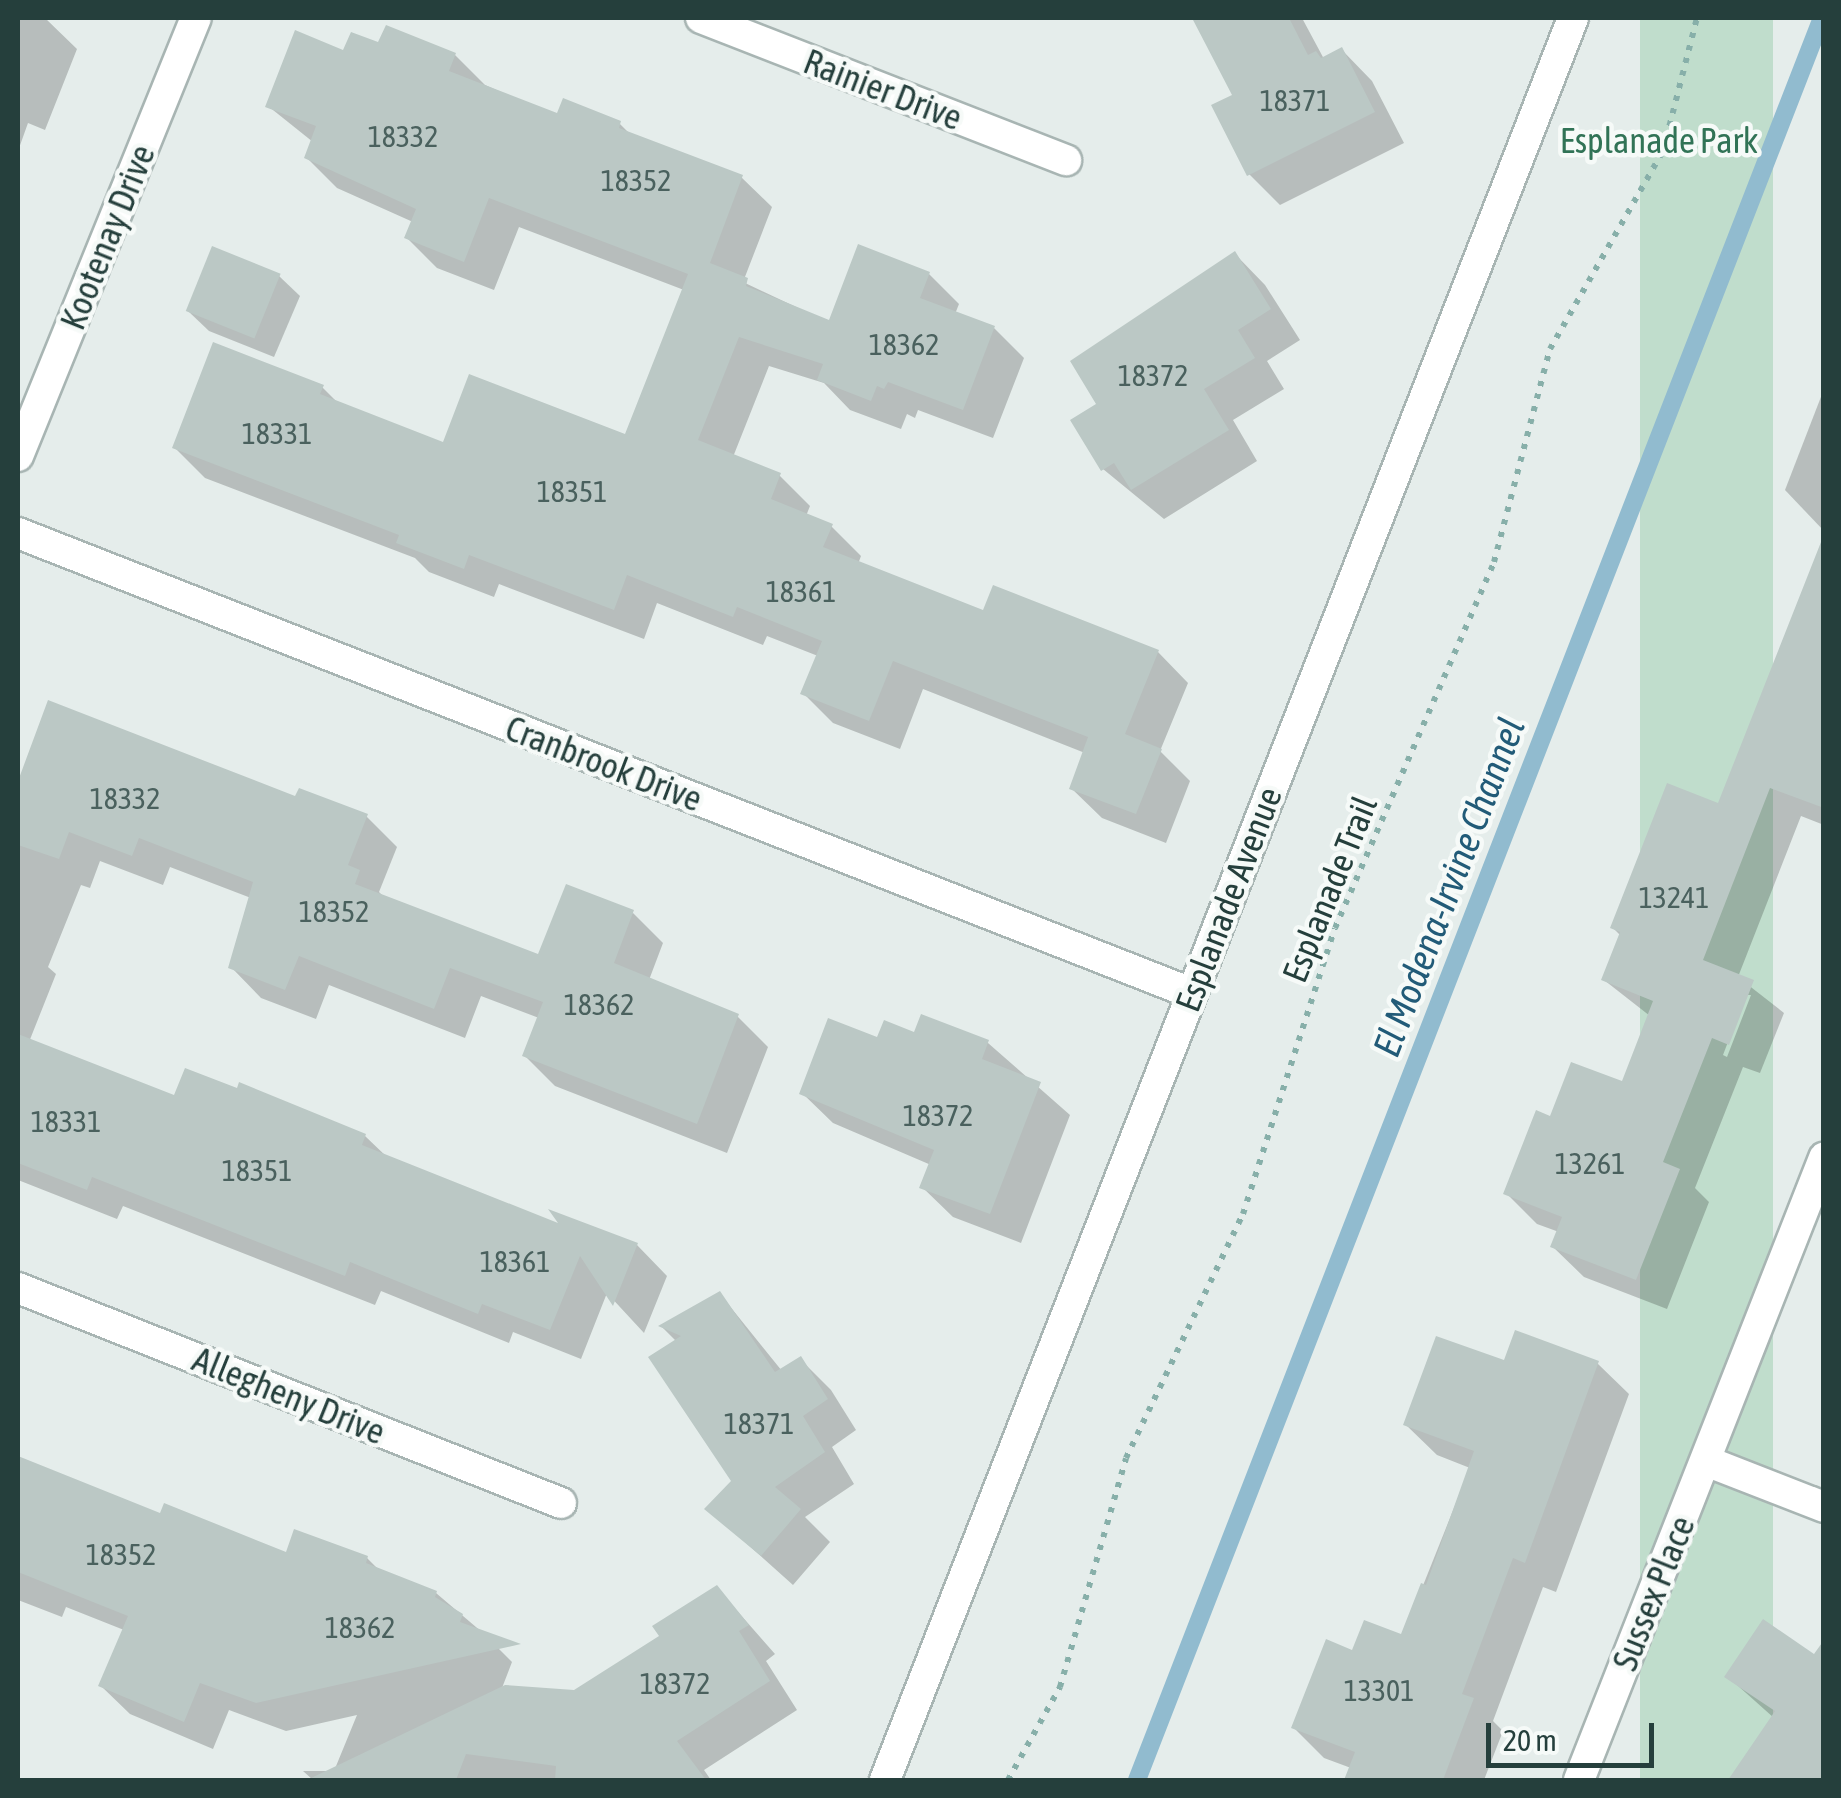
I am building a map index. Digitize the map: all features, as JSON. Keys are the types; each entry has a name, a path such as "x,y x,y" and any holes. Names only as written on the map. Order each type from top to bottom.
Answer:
{"street":[{"name":"Kootenay Drive","path":"18,456 196,18"},
{"name":"Rainier Drive","path":"701,18 1066,160"},
{"name":"Esplanade Avenue","path":"884,1780 1574,18"},
{"name":"Cranbrook Drive","path":"18,533 1191,993"},
{"name":"Sussex Place","path":"1579,1780 1824,1158"},
{"name":"Allegheny Drive","path":"18,1288 561,1503"},
{"path":"1706,1461 1824,1506"}],"path":[{"name":"Esplanade Trail","path":"1008,1780 1060,1687 1126,1458 1243,1214 1334,928 1494,562 1550,350 1663,151 1697,18"}],"green space":[{"name":"Esplanade Park","path":"1640,18 1773,18 1773,1780 1640,1780"}],"building":[{"path":"1192,18 1289,18 1308,55 1316,51 1321,58 1342,47 1375,112 1247,176 1211,105 1232,95"},
{"path":"386,25 456,53 449,71 557,113 563,98 621,121 619,128 743,175 710,263 748,278 746,286 829,320 858,244 930,272 920,298 995,326 963,410 888,382 884,389 877,386 871,401 817,380 823,364 739,337 698,440 781,473 771,499 833,524 823,547 983,610 993,585 1159,650 1125,734 1162,749 1136,814 1069,789 1088,737 893,661 869,721 800,694 822,641 737,607 733,617 627,575 614,610 469,555 464,569 396,543 399,535 172,448 213,342 324,385 320,394 443,442 469,374 625,434 688,274 489,198 464,262 404,238 416,209 304,158 316,126 265,107 295,30 343,50 351,32 378,42"},
{"path":"212,246 281,274 254,339 186,311"},
{"path":"1235,251 1271,309 1238,330 1255,358 1204,389 1229,430 1131,490 1114,463 1101,471 1070,420 1096,404 1070,361"},
{"path":"1821,542 1824,808 1770,788 1703,960 1754,980 1729,1045 1712,1038 1663,1162 1680,1169 1636,1280 1550,1247 1562,1217 1503,1194 1536,1110 1550,1116 1571,1062 1622,1081 1653,1001 1601,980 1620,932 1610,928 1667,783 1718,803"},
{"path":"48,700 295,796 299,788 368,814 348,865 360,870 355,884 538,954 566,884 634,910 614,963 739,1014 697,1124 522,1056 543,1002 450,968 434,1009 299,956 285,990 228,968 253,882 139,838 132,856 69,832 59,859 18,845 18,781"},
{"path":"921,1014 989,1040 982,1059 1041,1082 990,1214 919,1188 934,1150 799,1094 828,1018 877,1037 884,1020 914,1032"},
{"path":"18,1034 174,1095 185,1068 237,1088 239,1082 366,1134 362,1145 558,1223 548,1209 638,1243 613,1306 580,1256 550,1330 482,1304 478,1314 350,1262 345,1276 92,1177 87,1190 18,1163"},
{"path":"720,1291 775,1372 801,1356 828,1399 803,1416 825,1452 775,1487 801,1509 761,1556 704,1509 731,1481 648,1357 681,1336 658,1326"},
{"path":"1515,1330 1599,1361 1525,1563 1513,1558 1462,1694 1474,1698 1443,1780 1344,1780 1355,1752 1291,1728 1326,1639 1352,1650 1364,1620 1401,1634 1421,1583 1426,1585 1474,1451 1403,1425 1436,1336 1504,1360"},
{"path":"18,1456 160,1513 164,1503 286,1552 294,1529 368,1556 366,1563 437,1591 435,1597 463,1614 460,1622 521,1644 256,1703 200,1683 184,1722 98,1686 128,1616 18,1572"},
{"path":"717,1585 749,1625 739,1631 770,1681 677,1741 706,1780 555,1780 556,1766 466,1754 456,1780 307,1780 505,1685 574,1690 659,1636 652,1626"},
{"path":"1763,1619 1814,1654 1824,1640 1824,1780 1728,1780 1775,1711 1724,1677"}],"waterway":[{"name":"El Modena-Irvine Channel","path":"1137,1780 1822,18"}]}
